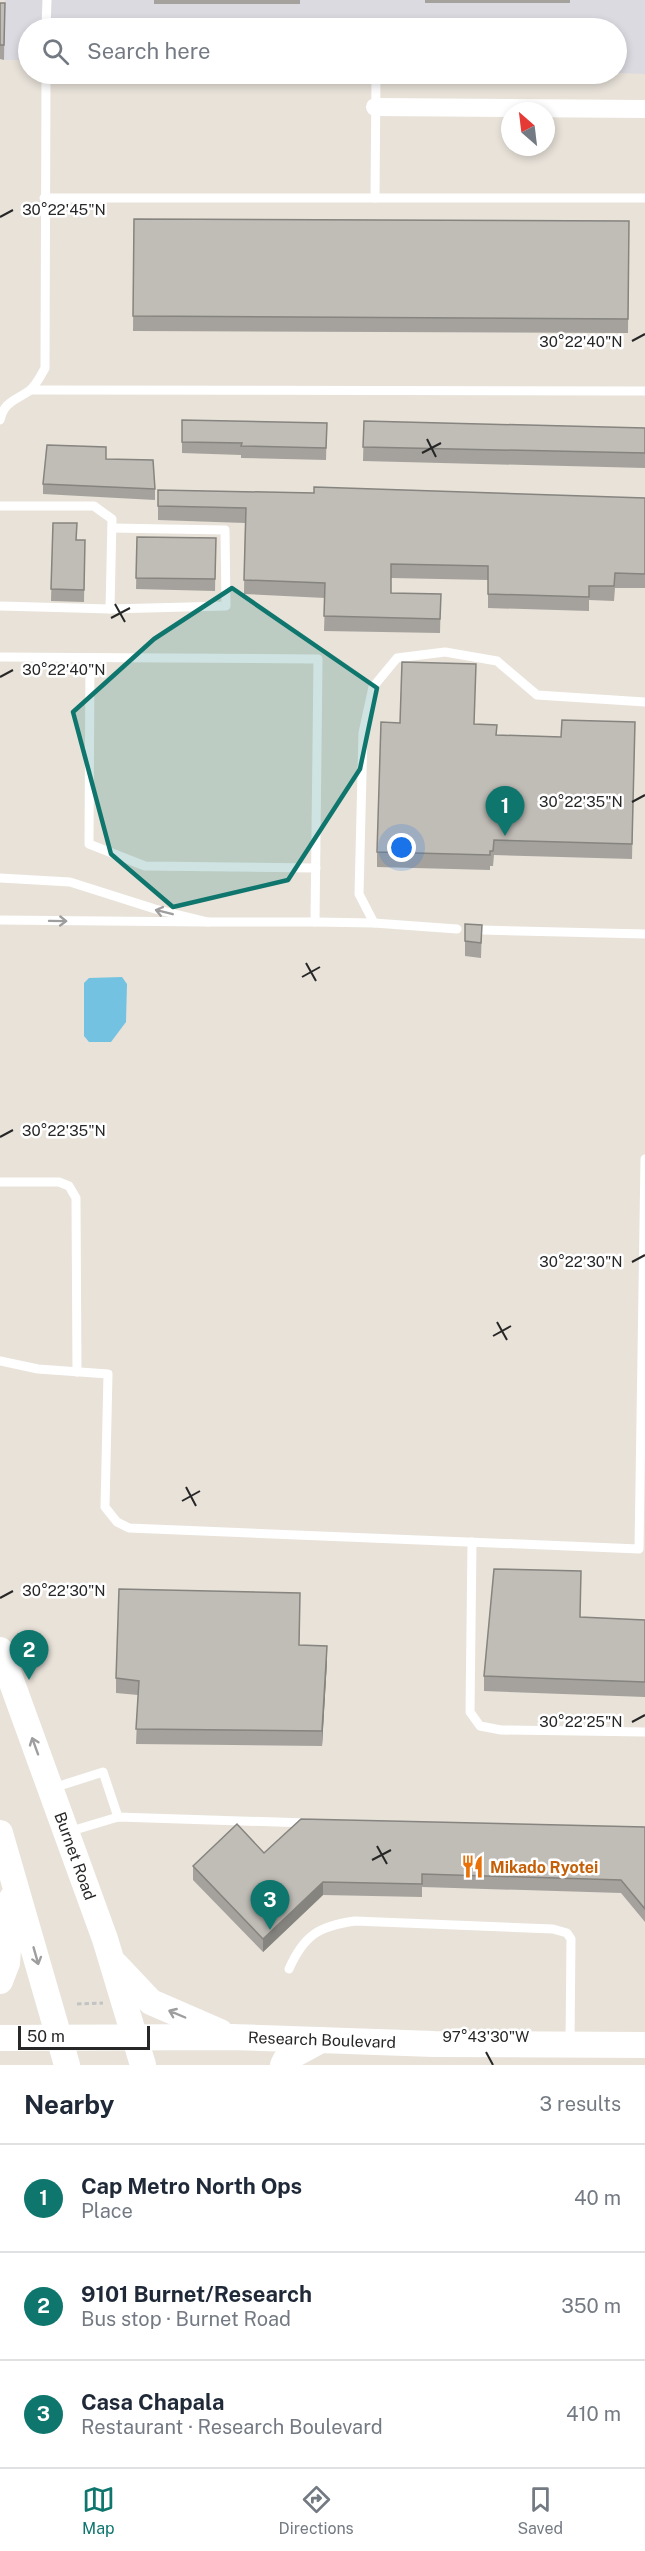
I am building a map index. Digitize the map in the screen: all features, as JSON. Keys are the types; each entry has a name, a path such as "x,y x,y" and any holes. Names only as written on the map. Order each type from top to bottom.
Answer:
{"main road":[{"name":"Burnet Road","path":"0,1650 111,1959 143,2065"},
{"path":"0,1833 8,1876 67,2065"},
{"path":"0,1981 8,1963 8,1876"},
{"path":"111,1959 151,2001 231,2037"},
{"name":"Research Boulevard","path":"0,2038 231,2037 434,2044 645,2045"},
{"path":"283,2065 286,2059 321,2040"}],"street":[{"path":"375,107 645,109"}],"lane":[{"path":"46,0 46,18"},
{"path":"31,390 45,368 46,84"},
{"path":"375,198 376,84"},
{"path":"44,198 645,198"},
{"path":"0,401 10,400 31,390 645,391"},
{"path":"0,420 2,411 10,400"},
{"path":"0,506 94,506 112,519 110,609"},
{"path":"0,606 110,609 226,606 225,530 112,528"},
{"path":"374,923 359,894 363,733 373,687 397,658 445,652 497,661 537,694 645,702"},
{"path":"0,657 318,658 315,922"},
{"path":"90,657 89,844 145,866 316,868"},
{"path":"0,878 70,882 155,909 208,922"},
{"path":"0,920 374,923 457,929"},
{"path":"481,930 645,934"},
{"path":"0,1361 38,1369 108,1374 105,1507 117,1522 129,1528 642,1550 645,1159"},
{"path":"0,1182 59,1182 69,1186 76,1198 77,1372"},
{"path":"472,1542 470,1712 480,1726 501,1730 645,1732"},
{"path":"51,1789 103,1772 118,1817"},
{"path":"66,1833 118,1817 321,1823"},
{"path":"289,1969 298,1947 310,1936 332,1924 366,1922 532,1928 567,1933 571,1940 570,2045"}],"path":[{"path":"77,2004 113,2003"}],"highlighted area":[{"path":"232,588 377,688 360,769 288,880 173,907 111,854 73,712 154,639"}],"shaded area":[{"path":"5,0 645,0 645,74 627,73 627,18 18,18 18,60 4,60"}],"water":[{"path":"122,977 127,984 126,1022 111,1042 89,1042 84,1036 84,983 89,978"}],"building":[{"path":"0,3 5,3 4,45 0,45"},
{"path":"134,219 629,221 628,319 133,316"},
{"path":"182,420 327,423 326,448 182,442"},
{"path":"364,421 645,428 645,453 363,447"},
{"path":"47,445 106,447 106,459 153,460 155,489 43,484"},
{"path":"314,487 645,498 645,574 615,573 614,586 589,586 589,597 488,594 488,566 391,564 391,593 441,594 440,619 324,616 325,583 244,580 246,508 158,506 158,490 314,493"},
{"path":"53,523 77,523 76,540 85,540 84,590 51,589"},
{"path":"137,537 216,538 215,579 136,578"},
{"path":"402,662 476,664 474,724 497,725 496,735 561,737 562,720 635,722 632,844 494,840 493,851 490,851 490,855 377,852 381,722 400,723"},
{"path":"465,924 482,925 481,943 465,941"},
{"path":"494,1569 581,1571 580,1617 645,1620 645,1682 484,1676"},
{"path":"119,1589 300,1593 299,1645 327,1646 322,1731 136,1729 139,1681 116,1678"},
{"path":"301,1819 645,1827 645,1909 621,1880 422,1874 422,1884 323,1882 263,1939 193,1866 237,1824 264,1853"}],"place":[{"name":"Cap Metro North Ops","path":"505,836"},
{"name":"9101 Burnet/Research","path":"29,1680"},
{"name":"Mikado Ryotei","path":"472,1867"},
{"name":"Casa Chapala","path":"270,1930"}]}
